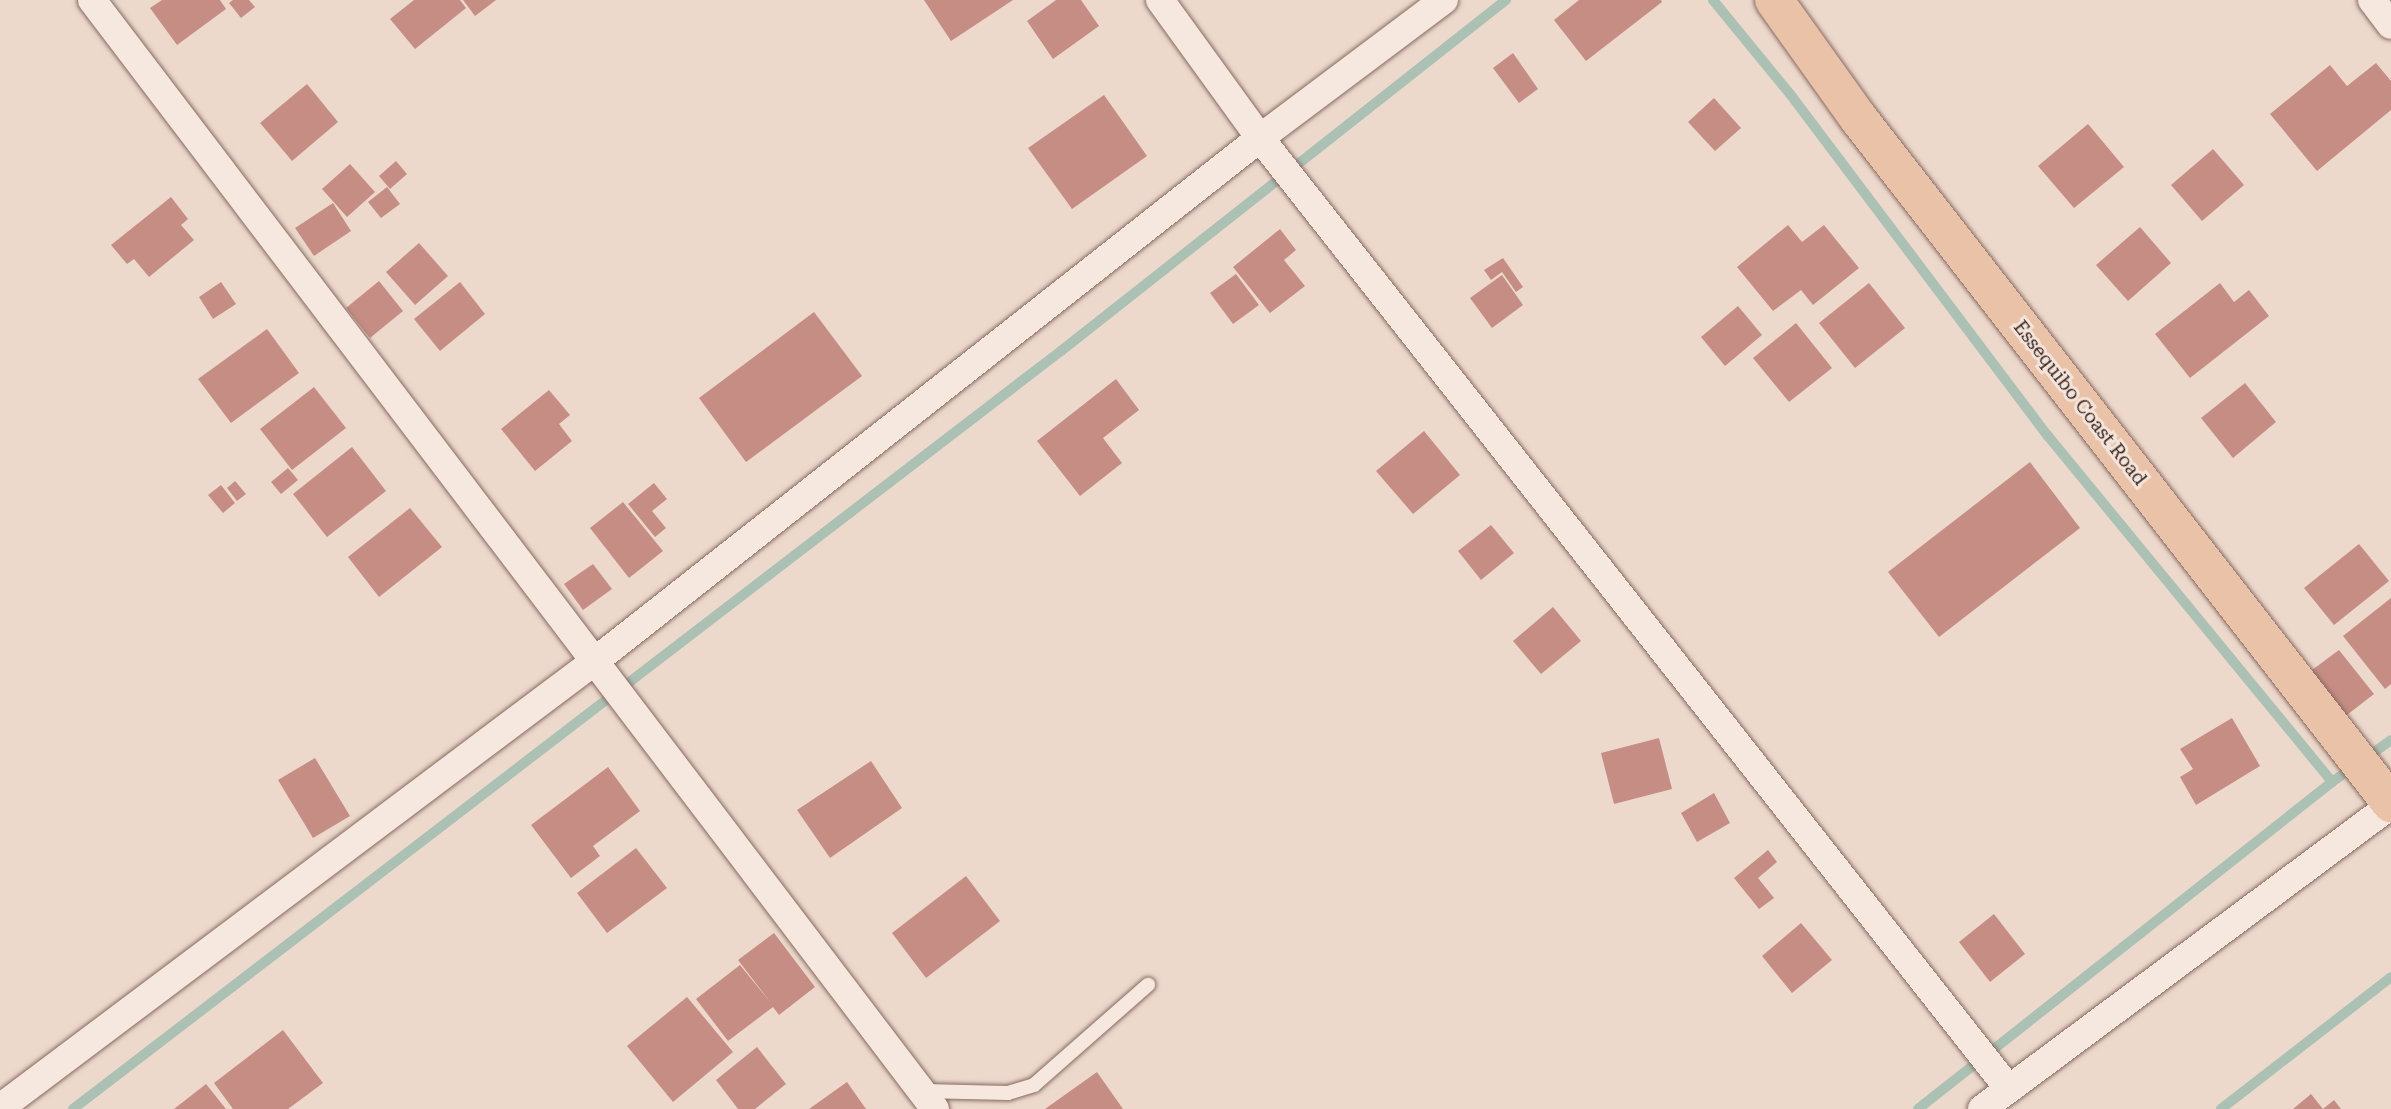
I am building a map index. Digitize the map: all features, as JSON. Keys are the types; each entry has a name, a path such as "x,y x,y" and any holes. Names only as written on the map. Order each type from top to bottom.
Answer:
{"main road":[{"name":"Essequibo Coast Road","path":"1774,0 1859,119 2391,804"}],"street":[{"path":"92,0 928,1100"},
{"path":"1160,0 1260,138 2008,1087"},
{"path":"0,1108 595,661 1260,138 1444,0"},
{"path":"2372,0 2391,25"},
{"path":"1982,1109 2391,804"}],"lane":[{"path":"928,1100 1008,1093 1034,1085 1148,985"}],"building":[{"path":"162,0 220,0 226,9 177,45 150,8"},
{"path":"233,0 249,0 255,7 241,18 229,3"},
{"path":"414,0 460,0 466,8 415,49 390,19"},
{"path":"463,0 496,0 475,16"},
{"path":"924,0 1013,0 951,41"},
{"path":"1056,0 1081,0 1099,26 1053,59 1027,21"},
{"path":"1579,0 1662,2 1586,61 1554,20"},
{"path":"1513,53 1538,89 1519,103 1493,68"},
{"path":"2376,63 2391,81 2391,110 2317,171 2270,114 2330,65 2347,86"},
{"path":"307,84 338,122 292,161 260,123"},
{"path":"1104,95 1147,156 1072,209 1028,148"},
{"path":"1714,98 1741,128 1715,151 1688,122"},
{"path":"2088,124 2124,167 2074,208 2038,166"},
{"path":"2213,149 2244,185 2202,221 2171,185"},
{"path":"396,161 407,174 390,189 379,176"},
{"path":"350,164 375,192 347,217 322,189"},
{"path":"387,187 400,204 381,218 368,202"},
{"path":"171,197 188,219 181,225 194,240 149,277 134,259 127,264 111,245"},
{"path":"333,203 351,231 314,256 295,228"},
{"path":"1788,225 1802,242 1824,225 1859,268 1813,305 1801,290 1773,311 1737,267"},
{"path":"2140,227 2171,263 2128,301 2096,265"},
{"path":"1280,229 1296,250 1284,260 1305,286 1270,313 1233,267"},
{"path":"419,243 448,276 415,305 386,272"},
{"path":"1503,258 1523,287 1516,292 1502,272 1491,280 1484,270"},
{"path":"1236,274 1259,305 1233,324 1210,293"},
{"path":"1502,275 1523,305 1492,328 1470,298"},
{"path":"379,281 403,311 370,338 346,308"},
{"path":"221,282 236,304 213,319 199,297"},
{"path":"460,282 485,314 440,351 414,319"},
{"path":"1869,283 1905,328 1855,368 1819,323"},
{"path":"2220,283 2234,302 2249,290 2269,316 2190,378 2155,334"},
{"path":"1738,306 1762,335 1725,366 1701,337"},
{"path":"814,312 862,376 746,462 699,398"},
{"path":"1796,323 1832,368 1789,402 1753,358"},
{"path":"267,329 299,373 231,423 198,379"},
{"path":"1116,379 1139,410 1103,438 1122,463 1080,496 1037,441"},
{"path":"2245,383 2276,422 2233,458 2201,418"},
{"path":"314,387 346,428 292,470 260,429"},
{"path":"549,390 570,415 559,424 572,441 535,471 501,429"},
{"path":"1424,431 1460,475 1413,514 1376,471"},
{"path":"352,447 386,491 327,537 293,494"},
{"path":"2030,462 2080,528 1939,637 1888,572"},
{"path":"288,468 298,480 281,494 271,482"},
{"path":"235,481 246,494 237,501 227,488"},
{"path":"654,483 667,499 652,511 666,528 655,537 628,504"},
{"path":"221,485 235,503 223,513 208,495"},
{"path":"623,502 663,551 629,578 590,528"},
{"path":"410,508 442,547 379,597 348,557"},
{"path":"1491,525 1514,553 1481,580 1458,551"},
{"path":"2359,544 2389,581 2334,625 2304,588"},
{"path":"593,564 612,589 583,610 564,584"},
{"path":"2391,598 2391,684 2385,689 2343,636"},
{"path":"1553,607 1581,641 1541,674 1513,641"},
{"path":"2339,650 2374,694 2343,718 2308,673"},
{"path":"2232,718 2260,766 2196,805 2180,777 2193,769 2180,749"},
{"path":"1659,738 1672,789 1614,804 1601,753"},
{"path":"315,758 350,816 313,838 278,780"},
{"path":"871,761 902,808 830,858 797,810"},
{"path":"608,767 640,811 593,846 600,856 571,878 531,825"},
{"path":"1714,793 1730,823 1697,842 1681,813"},
{"path":"636,848 667,888 607,933 577,893"},
{"path":"1768,850 1777,862 1758,878 1774,898 1759,909 1734,878"},
{"path":"966,876 1000,921 926,978 892,933"},
{"path":"1994,914 2025,954 1990,982 1959,942"},
{"path":"1801,923 1832,960 1792,993 1762,956"},
{"path":"774,933 815,987 779,1015 773,1007 728,1041 696,999 740,965 771,1003 738,960"},
{"path":"687,997 733,1052 673,1102 627,1046"},
{"path":"283,1030 323,1083 288,1109 233,1109 214,1083"},
{"path":"757,1047 786,1084 755,1109 738,1109 716,1080"},
{"path":"1097,1072 1123,1109 1045,1109"},
{"path":"847,1082 866,1109 809,1109"},
{"path":"206,1084 226,1109 174,1109"},
{"path":"2311,1094 2323,1109 2293,1109"},
{"path":"2334,1100 2341,1109 2323,1109"}],"waterway":[{"path":"73,1109 1061,351 1506,0"},
{"path":"1713,0 1790,94 2048,436 2332,782"},
{"path":"1918,1109 2332,782 2391,740"},
{"path":"2221,1109 2391,977"}]}
